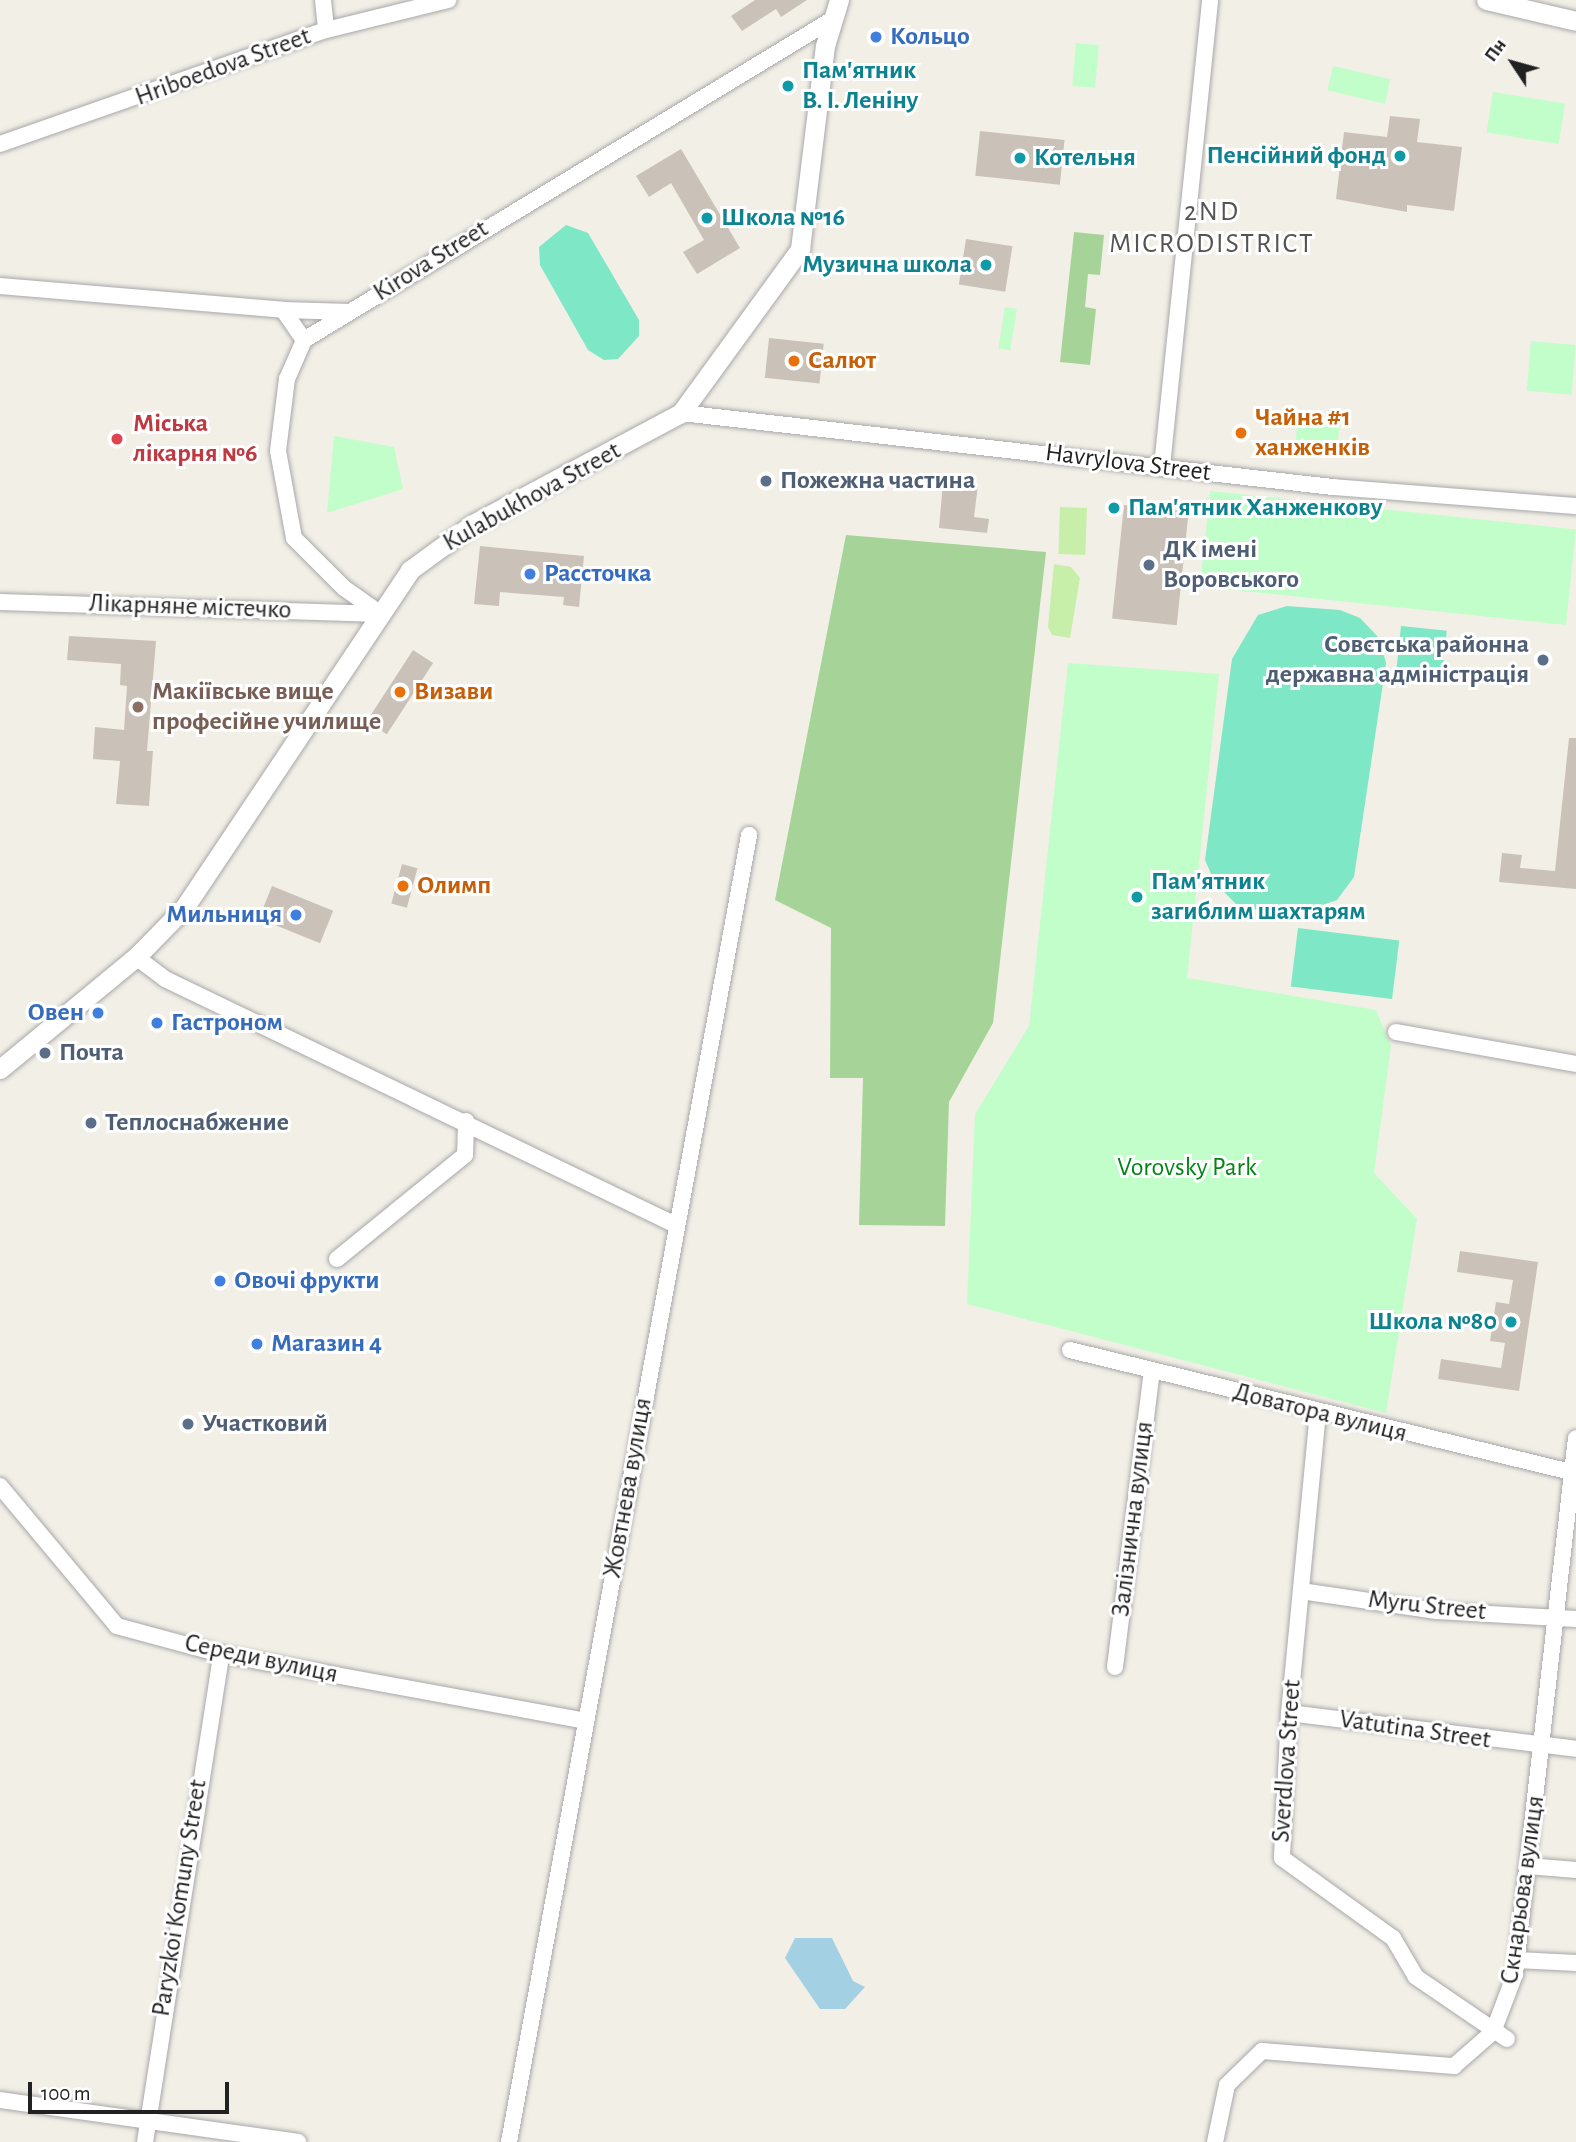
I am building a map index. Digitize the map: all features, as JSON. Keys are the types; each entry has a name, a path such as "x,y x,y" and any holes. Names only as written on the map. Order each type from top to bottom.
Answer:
{"street":[{"path":"323,0 326,30"},
{"name":"Hriboedova Street","path":"0,144 326,30 448,0"},
{"name":"Kulabukhova Street","path":"0,1069 136,957 184,908 410,570 472,524 681,412 800,249 825,46 839,0"},
{"path":"1162,466 1210,0"},
{"path":"1486,0 1576,21"},
{"name":"Kirova Street","path":"304,340 833,19"},
{"path":"0,286 283,310 349,312"},
{"path":"283,310 304,340 286,379 278,451 294,538 344,588 381,614"},
{"name":"Havrylova Street","path":"681,412 1333,487 1576,506"},
{"name":"Лікарняне містечко","path":"0,601 381,614"},
{"name":"Жовтнева вулиця","path":"509,2142 749,835"},
{"path":"136,957 165,979 466,1121 676,1225"},
{"path":"1396,1032 1576,1064"},
{"path":"337,1259 465,1155 466,1121"},
{"name":"Доватора вулиця","path":"1070,1350 1572,1478"},
{"name":"Залізнична вулиця","path":"1115,1667 1152,1371"},
{"name":"Sverdlova Street","path":"1318,1412 1289,1713 1282,1858 1393,1938 1416,1977 1500,2036"},
{"name":"Скнарьова вулиця","path":"1500,2036 1517,1960 1576,1438"},
{"name":"Середи вулиця","path":"0,1486 117,1626 222,1654 586,1721"},
{"name":"Myru Street","path":"1301,1591 1437,1611 1576,1619"},
{"name":"Paryzkoi Komuny Street","path":"145,2142 222,1654"},
{"name":"Vatutina Street","path":"1289,1713 1542,1747 1576,1749"},
{"path":"1528,1866 1576,1870"},
{"path":"1517,1960 1576,1963"},
{"path":"1215,2142 1227,2085 1262,2051 1454,2066 1500,2036"},
{"path":"0,2099 298,2142"}],"green space":[{"path":"1076,43 1099,45 1095,88 1072,86"},
{"path":"1333,66 1390,79 1385,104 1327,90"},
{"path":"1493,92 1565,103 1559,144 1487,132"},
{"path":"566,225 588,233 639,320 639,336 618,359 604,360 588,350 540,265 539,247"},
{"path":"1074,232 1104,235 1100,275 1088,274 1085,307 1096,309 1090,365 1060,362"},
{"path":"1005,307 1017,309 1010,350 998,348"},
{"path":"1531,341 1576,345 1571,395 1527,391"},
{"path":"1298,416 1340,420 1337,447 1296,443"},
{"path":"334,436 394,447 403,489 327,513"},
{"path":"1210,491 1576,529 1566,625 1200,586"},
{"path":"1060,507 1087,508 1085,555 1058,554"},
{"path":"846,535 1046,552 993,1023 949,1102 945,1226 859,1225 863,1078 830,1078 831,928 775,900"},
{"path":"1054,564 1071,567 1080,578 1070,638 1052,635 1048,627"},
{"path":"1287,606 1340,610 1360,618 1379,638 1386,663 1354,877 1337,900 1285,918 1236,904 1215,883 1205,860 1232,659 1258,615"},
{"path":"1401,626 1447,631 1441,685 1395,680"},
{"name":"Vorovsky Park","path":"1068,663 1219,674 1187,978 1376,1010 1391,1046 1374,1173 1417,1219 1386,1413 967,1304 975,1114 1029,1026"},
{"path":"1298,928 1399,940 1392,999 1291,987"}],"water":[{"path":"795,1938 832,1938 853,1981 865,1987 845,2009 820,2009 785,1958"}],"building":[{"path":"755,0 807,0 781,17 776,9 742,31 731,16"},
{"name":"Пенсійний фонд","path":"1390,116 1420,119 1417,142 1462,147 1454,211 1407,205 1407,212 1336,199 1344,132 1387,137"},
{"name":"Котельня","path":"980,131 1065,140 1060,185 975,176"},
{"name":"Школа №16","path":"681,149 740,248 697,274 683,252 704,240 671,183 649,197 636,176"},
{"name":"Музична школа","path":"966,239 1012,246 1005,292 959,284"},
{"name":"Салют","path":"769,338 824,344 820,384 765,378"},
{"path":"943,482 978,485 974,517 989,519 987,533 939,528"},
{"name":"ДК імені Воровського","path":"1124,505 1189,512 1177,625 1112,618"},
{"name":"Рассточка","path":"480,546 584,556 579,607 563,605 564,597 500,592 499,606 474,604"},
{"name":"Макіївське вище професійне училище","path":"69,636 156,641 147,751 153,751 149,806 116,804 120,761 93,759 95,727 124,730 127,686 120,685 121,664 67,660"},
{"name":"Визави","path":"413,650 433,663 387,734 367,721"},
{"path":"1569,738 1576,738 1576,889 1499,882 1502,853 1522,855 1520,868 1555,871"},
{"name":"Олимп","path":"402,864 417,868 407,908 391,904"},
{"name":"Мильниця","path":"272,886 333,911 320,943 259,918"},
{"name":"Школа №80","path":"1460,1251 1538,1262 1519,1391 1438,1379 1441,1359 1501,1368 1505,1343 1490,1341 1496,1302 1509,1304 1513,1280 1457,1272"}],"place":[{"name":"Кольцо","path":"876,37"},
{"name":"Пам'ятник В. І. Леніну","path":"788,86"},
{"name":"Пенсійний фонд","path":"1400,156"},
{"name":"Котельня","path":"1020,158"},
{"name":"Школа №16","path":"707,218"},
{"name":"Музична школа","path":"986,265"},
{"name":"Салют","path":"794,361"},
{"name":"Чайна #1 ханженків","path":"1241,433"},
{"name":"Міська лікарня №6","path":"117,439"},
{"name":"Пожежна частина","path":"766,481"},
{"name":"Пам'ятник Ханженкову","path":"1114,508"},
{"name":"ДК імені Воровського","path":"1149,565"},
{"name":"Рассточка","path":"530,574"},
{"name":"Совєтська районна державна адміністрація","path":"1543,660"},
{"name":"Визави","path":"400,692"},
{"name":"Макіївське вище професійне училище","path":"138,707"},
{"name":"Олимп","path":"403,886"},
{"name":"Пам'ятник загиблим шахтарям","path":"1137,897"},
{"name":"Мильниця","path":"296,915"},
{"name":"Овен","path":"98,1013"},
{"name":"Гастроном","path":"157,1023"},
{"name":"Почта","path":"45,1053"},
{"name":"Теплоснабжение","path":"91,1123"},
{"name":"Овочі фрукти","path":"220,1281"},
{"name":"Школа №80","path":"1511,1322"},
{"name":"Магазин 4","path":"257,1344"},
{"name":"Участковий","path":"188,1424"}],"district":[{"name":"2ND MICRODISTRICT","path":"1212,228"}]}
